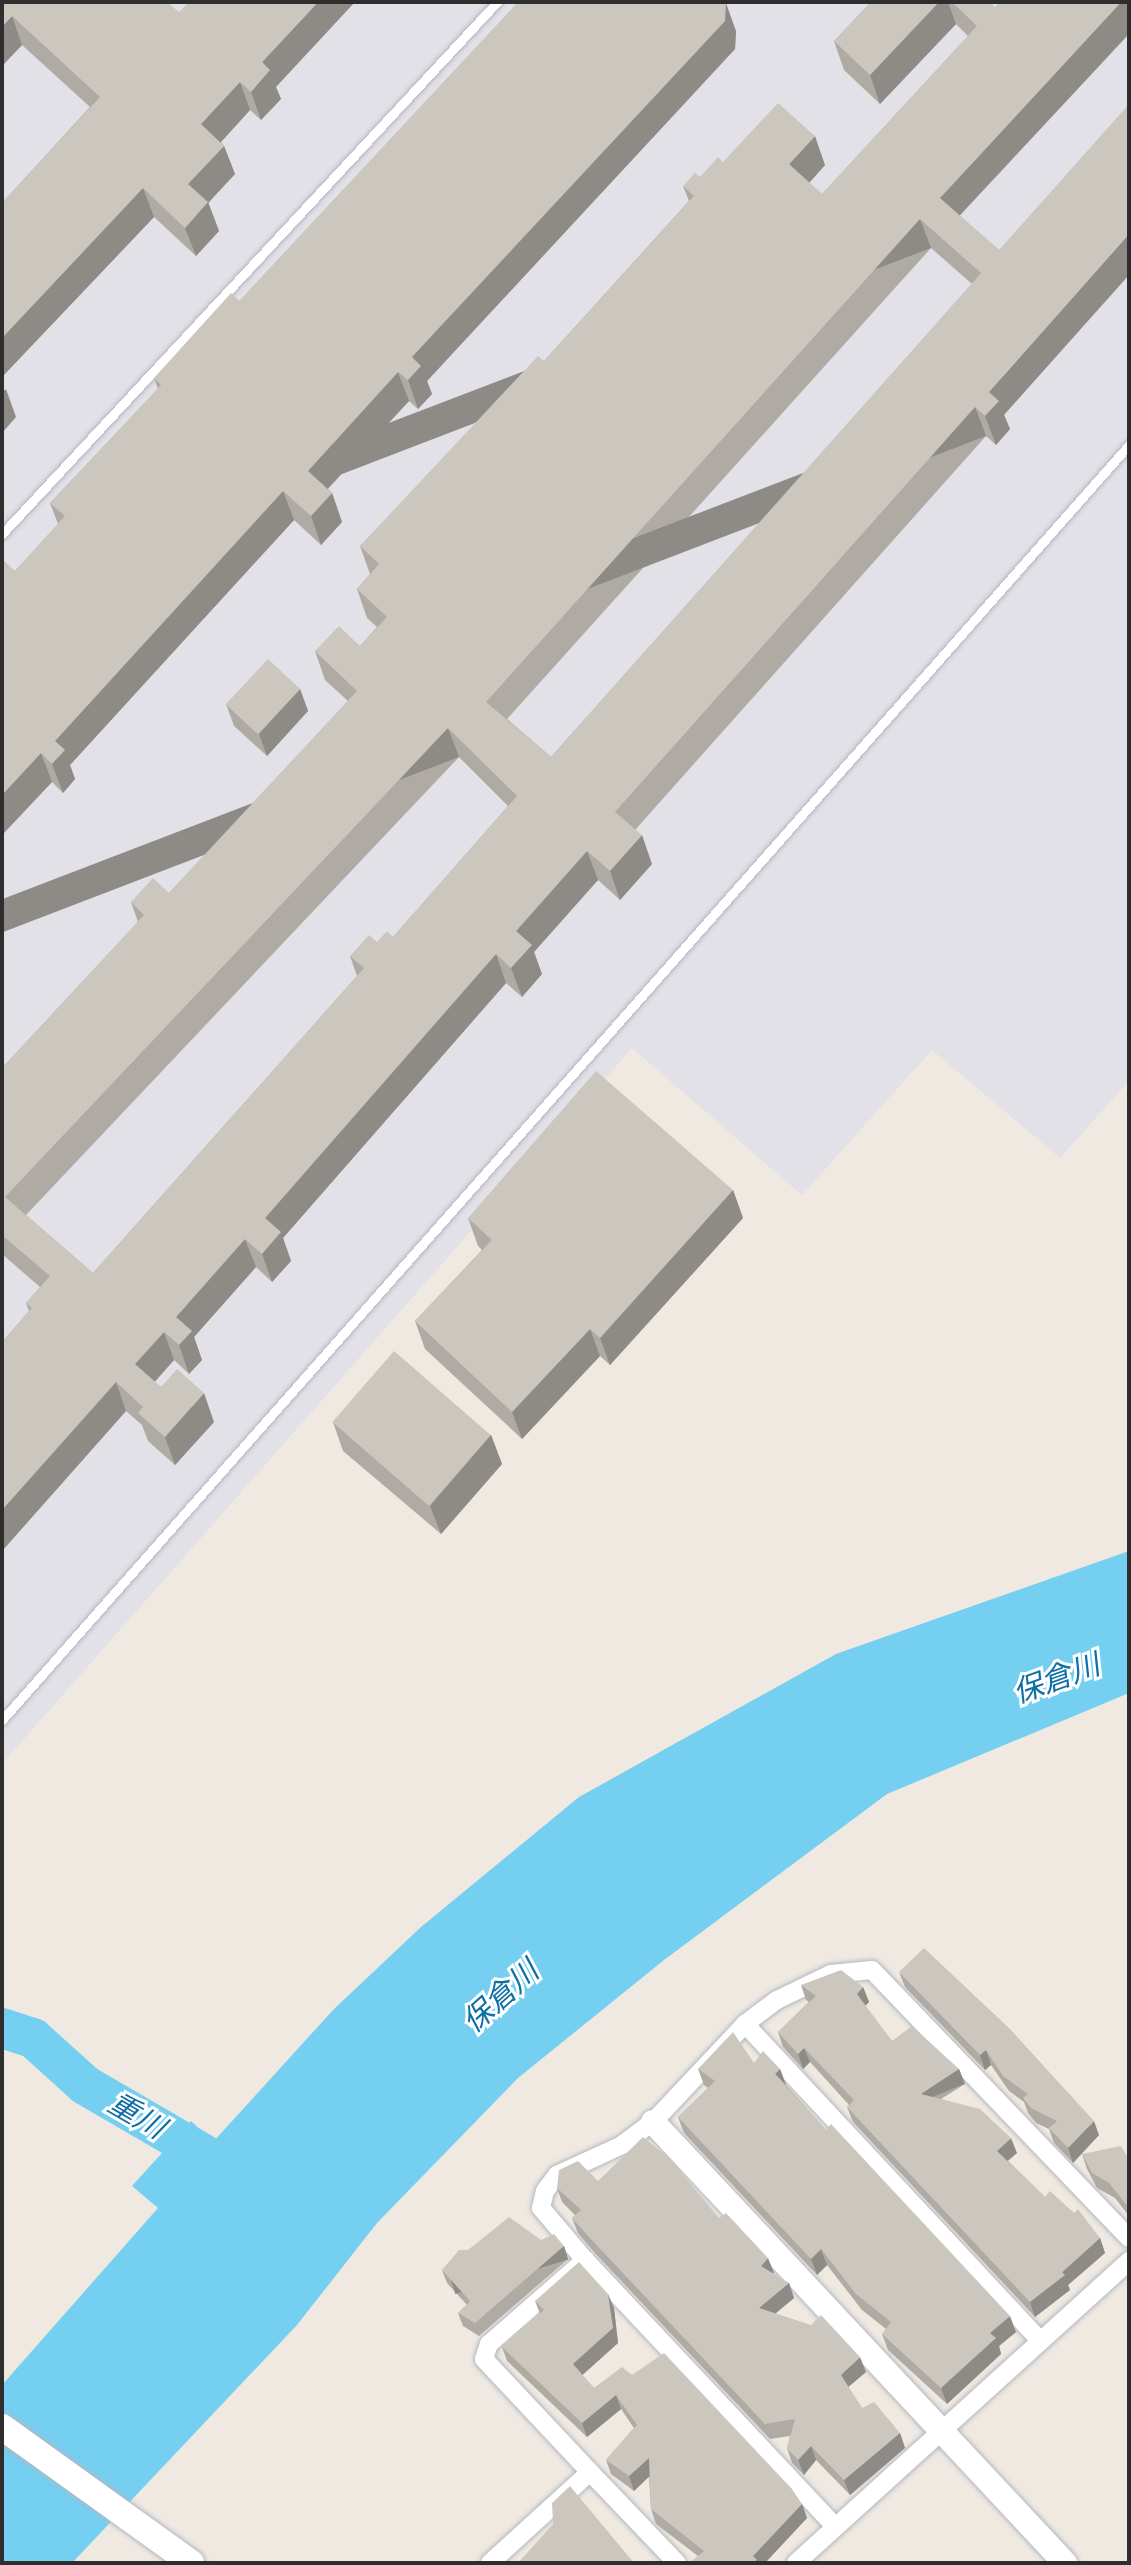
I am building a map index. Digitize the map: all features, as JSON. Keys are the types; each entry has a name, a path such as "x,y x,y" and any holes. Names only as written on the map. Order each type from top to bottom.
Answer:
{"main road":[{"path":"2,2427 191,2563"}],"street":[{"path":"835,2526 585,2260 541,2208 545,2191 557,2175 622,2145 653,2122 745,2024 777,2000 831,1974 872,1970 1129,2238"},
{"path":"745,2024 1040,2340"},
{"path":"653,2122 1065,2563"},
{"path":"585,2260 489,2344 484,2359 677,2563"},
{"path":"796,2563 1129,2261"},
{"path":"490,2563 590,2472"}],"lane":[{"path":"2,534 497,2"},
{"path":"2,1720 1129,445"}],"shaded area":[{"path":"2,2 1129,2 1129,1081 1060,1158 932,1050 802,1195 632,1048 2,1764"}],"water":[{"name":"保倉川","path":"1129,1551 1129,1693 887,1794 664,1960 518,2078 377,2223 297,2325 72,2563 2,2563 2,2385 158,2208 132,2186 191,2121 213,2142 333,2010 421,1927 579,1797 836,1654"}],"building":[{"path":"2,2 167,2 179,12 189,2 318,2 262,62 270,70 251,92 240,82 201,124 224,146 188,184 208,202 185,228 143,188 2,338 2,203 100,97 12,16 2,27"},
{"path":"518,2 726,3 725,21 412,357 421,366 408,380 398,372 308,471 332,493 311,516 283,491 55,741 65,750 52,764 41,753 2,795 2,559 15,571 65,516 50,503 161,385 154,378 231,293 239,301"},
{"path":"871,2 939,2 870,75 834,41"},
{"path":"952,2 990,2 995,7 999,2 1121,2 940,198 999,250 1129,104 1129,234 989,392 999,401 985,416 975,407 615,812 642,835 610,871 587,851 516,931 532,945 511,968 496,954 265,1218 281,1232 262,1254 245,1239 176,1317 192,1331 179,1345 164,1332 135,1364 161,1387 177,1369 204,1393 165,1437 138,1413 143,1407 116,1382 2,1510 2,1342 32,1308 26,1303 50,1276 2,1235 2,1068 144,915 131,902 153,878 169,893 357,691 315,651 339,626 360,646 387,617 357,589 379,564 360,546 538,356 544,361 694,196 683,186 695,173 700,177 718,157 723,162 778,103 815,136 789,164 822,194 977,26","holes":["920,219 981,273 551,757 486,702","448,728 517,796 393,937 387,931 377,942 369,935 350,956 364,968 93,1273 5,1197"]},
{"path":"268,659 300,689 258,734 226,704"},
{"path":"596,1071 733,1190 600,1338 590,1329 512,1412 415,1321 492,1240 468,1218"},
{"path":"394,1351 491,1435 429,1506 332,1422"},
{"path":"924,1948 1010,2029 1094,2121 1068,2148 1049,2128 1057,2121 1031,2108 1023,2098 1028,2094 1003,2076 986,2050 980,2055 899,1972"},
{"path":"841,1970 863,1987 857,1994 892,2041 912,2026 959,2069 921,2094 980,2109 1011,2138 997,2151 1045,2197 1050,2191 1074,2213 1078,2209 1100,2238 1062,2272 1065,2275 1030,2302 847,2107 854,2100 804,2048 798,2054 778,2032 816,1996 801,1985"},
{"path":"733,2032 754,2063 763,2051 780,2069 775,2074 826,2130 831,2124 1010,2316 990,2333 996,2338 941,2388 882,2334 891,2322 856,2294 821,2249 811,2259 678,2117 715,2081 698,2069"},
{"path":"643,2137 671,2160 719,2218 726,2213 768,2258 761,2266 789,2283 759,2308 811,2325 821,2315 860,2357 841,2375 862,2408 874,2402 900,2433 844,2480 811,2446 798,2460 787,2448 795,2419 765,2424 572,2218 581,2210 557,2188 559,2170 578,2161 598,2181"},
{"path":"1121,2146 1129,2160 1129,2208 1109,2183 1092,2173 1082,2154"},
{"path":"509,2217 541,2240 554,2234 564,2246 475,2323 458,2313 470,2301 442,2270 459,2250 468,2250"},
{"path":"579,2262 608,2294 613,2328 573,2364 594,2388 622,2367 632,2375 664,2353 792,2489 802,2504 753,2556 757,2560 752,2563 692,2561 704,2551 651,2509 649,2458 629,2476 606,2460 637,2425 616,2395 582,2423 502,2347 544,2310 535,2301"},
{"path":"570,2486 634,2563 518,2563 553,2524 552,2503"}],"waterway":[{"name":"重川","path":"2,2028 33,2038 85,2085 221,2164"}]}
